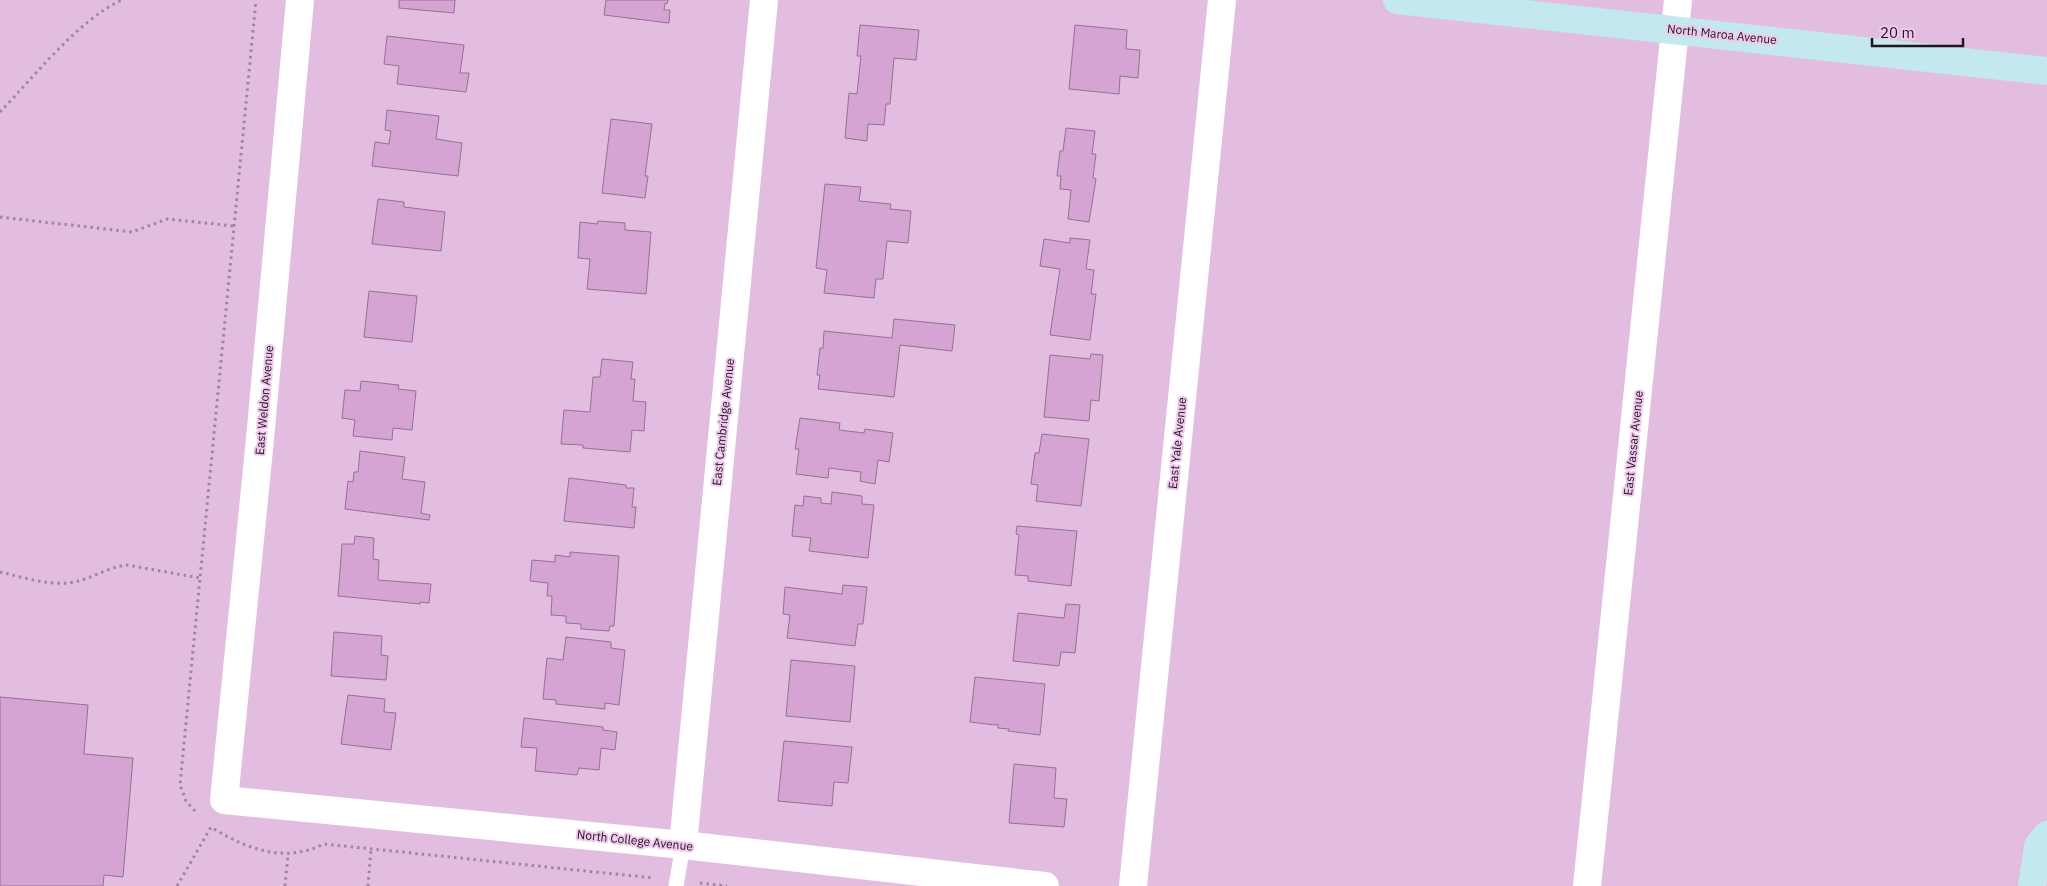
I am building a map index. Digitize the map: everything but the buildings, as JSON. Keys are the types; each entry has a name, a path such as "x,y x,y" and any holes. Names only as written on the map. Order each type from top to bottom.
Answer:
{"main road":[{"name":"North Maroa Avenue","path":"1397,0 2047,71"},
{"path":"2032,886 2038,846 2047,834"}],"street":[{"name":"East Weldon Avenue","path":"224,800 260,448 300,0"},
{"name":"East Cambridge Avenue","path":"682,845 764,0"},
{"name":"East Yale Avenue","path":"1133,886 1222,0"},
{"name":"East Vassar Avenue","path":"1587,886 1678,0"},
{"name":"North College Avenue","path":"224,800 682,845 1045,886"}],"lane":[{"path":"676,883 682,845"}],"path":[{"path":"0,112 91,19 109,6 122,0"},
{"path":"200,816 186,801 180,785 256,0"},
{"path":"0,218 132,232 167,219 234,226"},
{"path":"0,572 50,583 70,583 116,566 127,565 200,578"},
{"path":"206,822 234,841 288,854 309,851 324,844 676,883 727,886"},
{"path":"177,886 212,827"},
{"path":"368,886 371,849"},
{"path":"285,886 288,854"}]}
